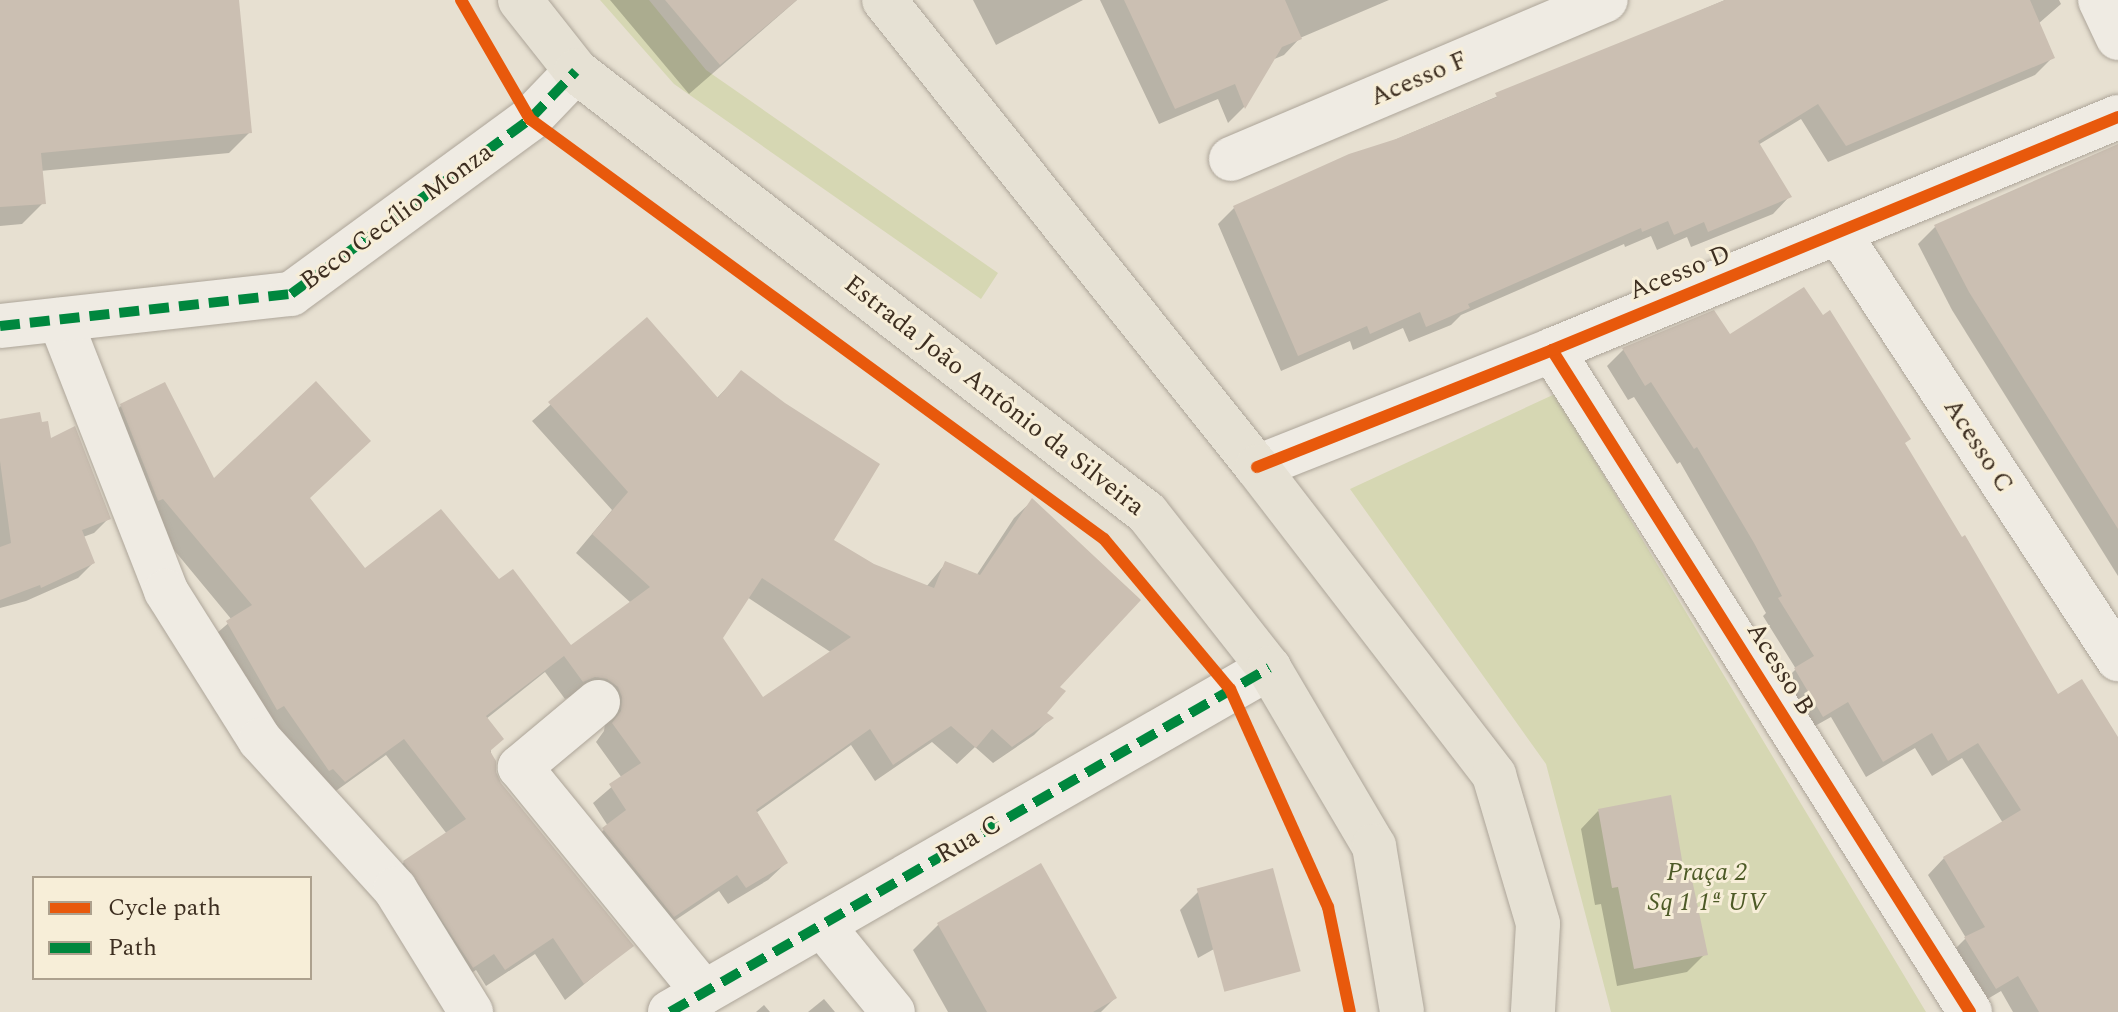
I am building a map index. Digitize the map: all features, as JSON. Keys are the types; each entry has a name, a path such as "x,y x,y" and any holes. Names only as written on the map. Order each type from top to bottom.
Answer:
{"main road":[{"name":"Estrada João Antônio da Silveira","path":"520,0 576,71 1147,513 1269,668 1374,846 1402,1012"},
{"path":"884,0 1257,467 1494,775 1538,924 1533,1012"}],"street":[{"name":"Acesso F","path":"1231,159 1606,0"},
{"path":"2100,0 2118,38"},
{"name":"Beco Cecílio Monza","path":"0,326 291,294 530,119 576,71"},
{"name":"Acesso D","path":"1257,467 1552,350 2118,117"},
{"name":"Acesso C","path":"1838,232 2118,659"},
{"path":"60,320 166,591 260,740 395,889 471,1012"},
{"name":"Acesso B","path":"1552,350 1970,1012"},
{"name":"Rua C","path":"687,1002 1269,668"},
{"path":"598,702 520,767 687,1002"},
{"path":"822,925 893,1012"}],"green space":[{"path":"600,0 649,0 706,70 998,273 981,299 674,84"},
{"name":"Praça 2 Sq 1 1ª UV","path":"1555,394 1926,1012 1611,1012 1546,764 1350,489"}],"building":[{"path":"0,0 239,0 252,133 41,153 46,204 0,207"},
{"path":"665,0 797,0 720,65"},
{"path":"1124,0 1285,0 1302,39 1282,47 1245,109 1235,84 1175,109"},
{"path":"1725,0 2030,0 2055,58 1846,146 1818,104 1758,141 1792,197 1708,232 1704,222 1674,235 1668,221 1642,232 1641,228 1468,304 1470,308 1426,327 1420,312 1370,334 1367,326 1298,356 1233,206 1349,154 1396,139 1497,97 1495,93"},
{"path":"2118,144 2118,529 1969,292 1934,225"},
{"path":"1804,287 1823,315 1830,310 1911,439 1905,443 1962,537 1965,535 2058,694 2082,679 2118,737 2118,1012 2039,1012 2018,976 1996,989 1964,937 1985,927 1943,857 2021,810 1978,743 1948,761 1932,733 1883,762 1848,702 1823,717 1794,668 1814,656 1778,598 1782,596 1754,543 1697,447 1694,449 1651,382 1645,386 1622,348 1714,310 1730,334"},
{"path":"647,317 718,398 741,370 785,403 880,464 834,540 874,564 934,588 945,561 980,575 1032,498 1141,600 1060,687 1066,691 1047,713 1054,718 1012,747 992,729 976,748 951,726 893,765 870,729 756,810 788,863 746,888 737,875 674,917 602,828 626,810 609,784 641,763 612,723 621,711 622,697 618,687 607,679 595,677 583,682 564,656 486,716 504,739 490,751 496,761 496,772 501,783 634,946 584,984 553,938 505,970 494,954 473,968 403,861 466,819 404,739 345,782 333,769 329,771 284,706 277,710 226,621 252,605 163,499 158,501 120,404 165,382 214,478 316,381 371,441 310,498 365,568 441,509 499,579 513,569 571,645 650,587 592,534 628,492 548,402","holes":["762,578 851,637 763,697 723,638"]},
{"path":"40,412 42,422 48,421 51,438 75,426 111,519 82,530 95,563 41,588 40,585 0,600 0,547 11,543 0,461 0,419"},
{"path":"1671,795 1684,872 1690,870 1708,955 1634,969 1618,887 1612,888 1598,809"},
{"path":"1041,863 1117,998 1093,1012 987,1012 937,923"},
{"path":"1273,868 1301,971 1224,992 1197,888"}],"marked path":[{"path":"0,326 291,294 530,119 576,71"},
{"path":"670,1012 1269,668"}],"cycle path":[{"path":"461,0 530,119 1104,539 1230,689 1328,907 1350,1012"},
{"path":"1257,467 1552,350 2118,117"},
{"path":"1552,350 1970,1012"}]}
